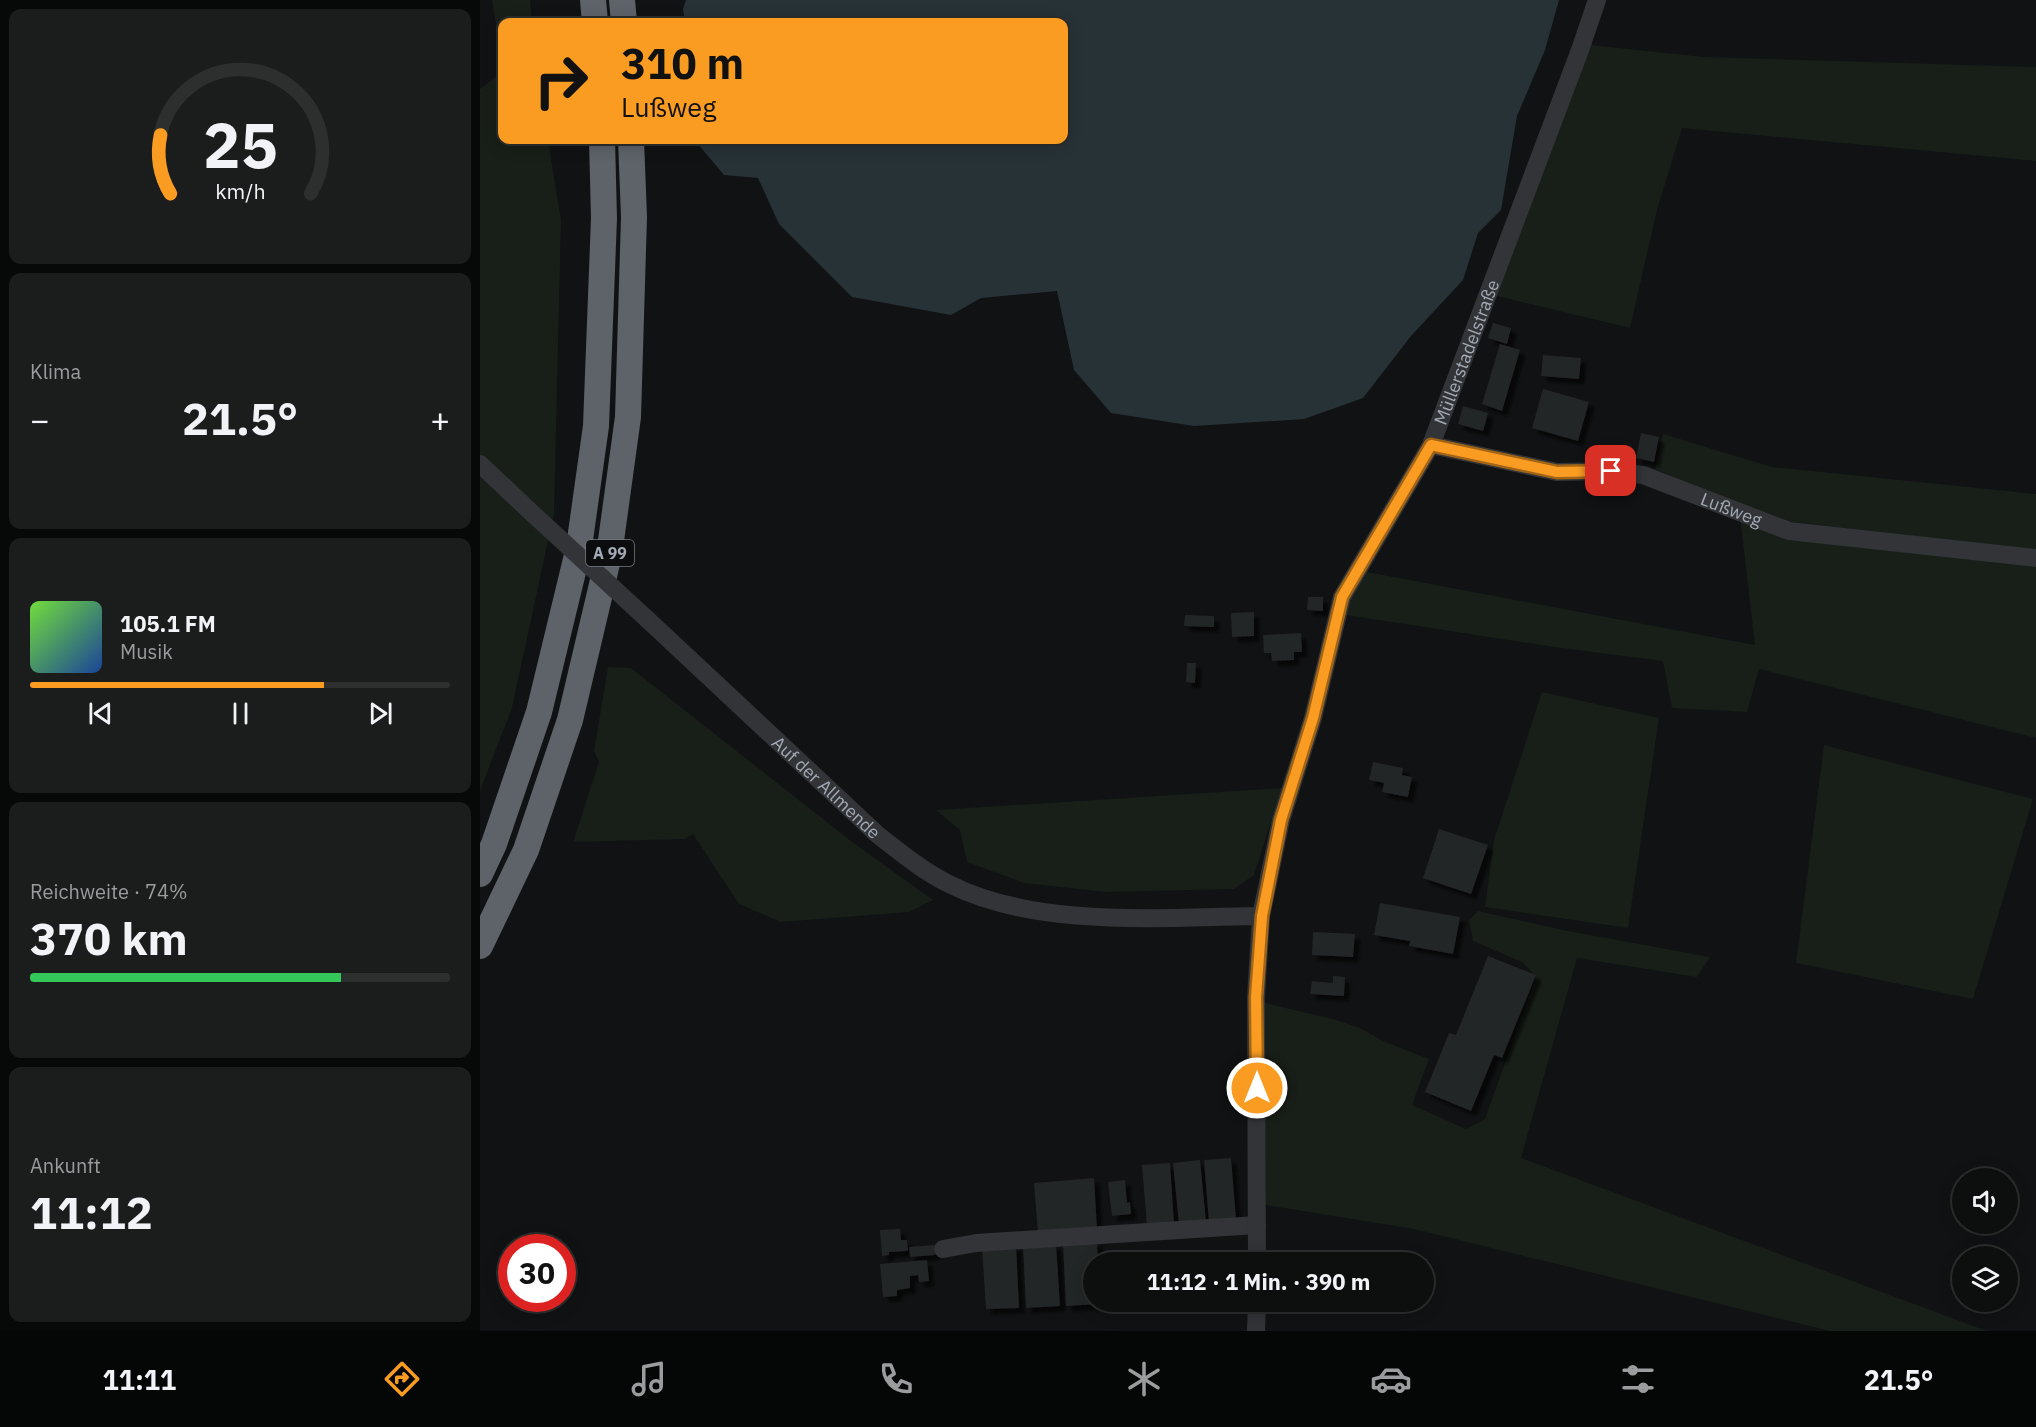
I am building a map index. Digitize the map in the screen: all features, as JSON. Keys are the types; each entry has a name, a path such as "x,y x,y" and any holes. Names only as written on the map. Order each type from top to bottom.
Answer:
{"highway":[{"path":"593,0 595,18"},
{"path":"622,0 624,18"},
{"name":"A 99","path":"480,874 494,844 539,712 579,547 596,426 604,218 602,144"},
{"name":"A 99","path":"480,946 526,850 570,720 609,555 628,417 634,216 631,144"}],"street":[{"name":"Müllerstadelstraße","path":"1257,1252 1256,997 1262,916 1281,820 1313,718 1342,597 1431,445 1597,0"},
{"name":"Lußweg","path":"1431,445 1557,472 1611,471 1643,476 1790,531 2036,558"},
{"name":"Auf der Allmende","path":"480,464 878,835 919,867 951,885 996,902 1045,913 1106,917 1262,916"},
{"path":"943,1249 976,1243 1257,1225"},
{"path":"1256,1331 1257,1312"}],"shaded area":[{"path":"492,0 530,0 532,18 498,18 498,36"},
{"path":"686,0 1559,0 1545,50 1517,116 1501,210 1478,233 1463,280 1411,336 1363,398 1304,419 1194,426 1111,413 1074,370 1057,291 981,298 951,315 852,297 779,224 758,178 724,175 698,144 1068,144 1068,18 684,18 683,9"},
{"path":"1591,45 1704,57 2036,67 2036,161 1682,128 1657,210 1630,328 1493,295"},
{"path":"498,75 498,144 549,144 561,220 554,513 512,708 480,791 480,89"},
{"path":"1663,434 1772,467 2036,494 2036,551 1770,519 1655,469"},
{"path":"1740,517 2036,564 2036,738 1759,669 1747,712 1672,708 1663,661 1554,647 1340,614 1362,571 1755,645"},
{"path":"608,667 631,668 851,841 933,900 909,912 781,922 739,904 693,834 685,839 573,842 599,762 594,751"},
{"path":"1542,692 1659,718 1628,928 1485,907 1494,840"},
{"path":"1824,745 2033,799 1973,999 1796,963"},
{"path":"1282,788 1254,875 1234,889 1106,892 1024,883 967,862 960,830 936,810"},
{"path":"1478,911 1568,931 1710,957 1697,977 1577,958 1521,1158 1987,1331 1830,1331 1414,1229 1266,1205 1261,1002 1333,1019 1360,1028 1383,1041 1429,1059 1412,1105 1466,1129 1485,1119 1536,976 1522,962 1473,941 1469,920"}],"building":[{"path":"1493,323 1511,328 1507,344 1488,338"},
{"path":"1500,344 1520,350 1502,411 1482,404"},
{"path":"1543,355 1581,358 1579,379 1541,376"},
{"path":"1543,389 1589,402 1578,441 1532,428"},
{"path":"1463,406 1488,413 1483,431 1458,424"},
{"path":"1641,433 1659,437 1654,462 1636,458"},
{"path":"1308,597 1323,597 1323,611 1307,610"},
{"path":"1254,612 1254,636 1232,637 1231,613"},
{"path":"1185,615 1214,616 1214,627 1184,626"},
{"path":"1301,633 1302,652 1294,652 1294,660 1272,661 1271,653 1264,653 1263,635"},
{"path":"1187,663 1196,663 1195,683 1186,682"},
{"path":"1373,762 1403,768 1402,775 1412,777 1408,797 1382,792 1384,783 1369,780"},
{"path":"1439,829 1488,845 1471,894 1423,878"},
{"path":"1380,903 1460,917 1453,954 1409,946 1410,941 1374,935"},
{"path":"1313,932 1355,934 1353,957 1312,955"},
{"path":"1488,956 1536,975 1502,1058 1494,1055 1471,1111 1425,1092 1449,1033 1456,1035"},
{"path":"1333,976 1345,977 1344,996 1310,994 1312,981 1333,983"},
{"path":"1231,1158 1236,1220 1209,1222 1204,1160"},
{"path":"1200,1160 1206,1222 1179,1224 1173,1163"},
{"path":"1170,1163 1174,1224 1147,1226 1142,1165"},
{"path":"1094,1178 1097,1229 1038,1233 1034,1183"},
{"path":"1125,1180 1127,1203 1130,1202 1131,1214 1112,1216 1108,1182"},
{"path":"900,1229 901,1240 907,1240 908,1251 889,1252 889,1255 882,1256 880,1230"},
{"path":"1097,1242 1097,1252 1083,1252 1083,1305 1066,1306 1063,1243"},
{"path":"1056,1244 1060,1306 1026,1308 1023,1245"},
{"path":"934,1245 935,1255 910,1257 909,1247"},
{"path":"1016,1245 1019,1308 986,1309 982,1247"},
{"path":"927,1260 929,1281 919,1282 918,1275 910,1276 910,1288 897,1290 897,1296 883,1297 880,1264"}],"route":[{"path":"1257,1088 1256,997 1262,916 1271,864 1281,820 1313,718 1342,597 1381,529 1431,445 1557,472 1611,471"}]}
